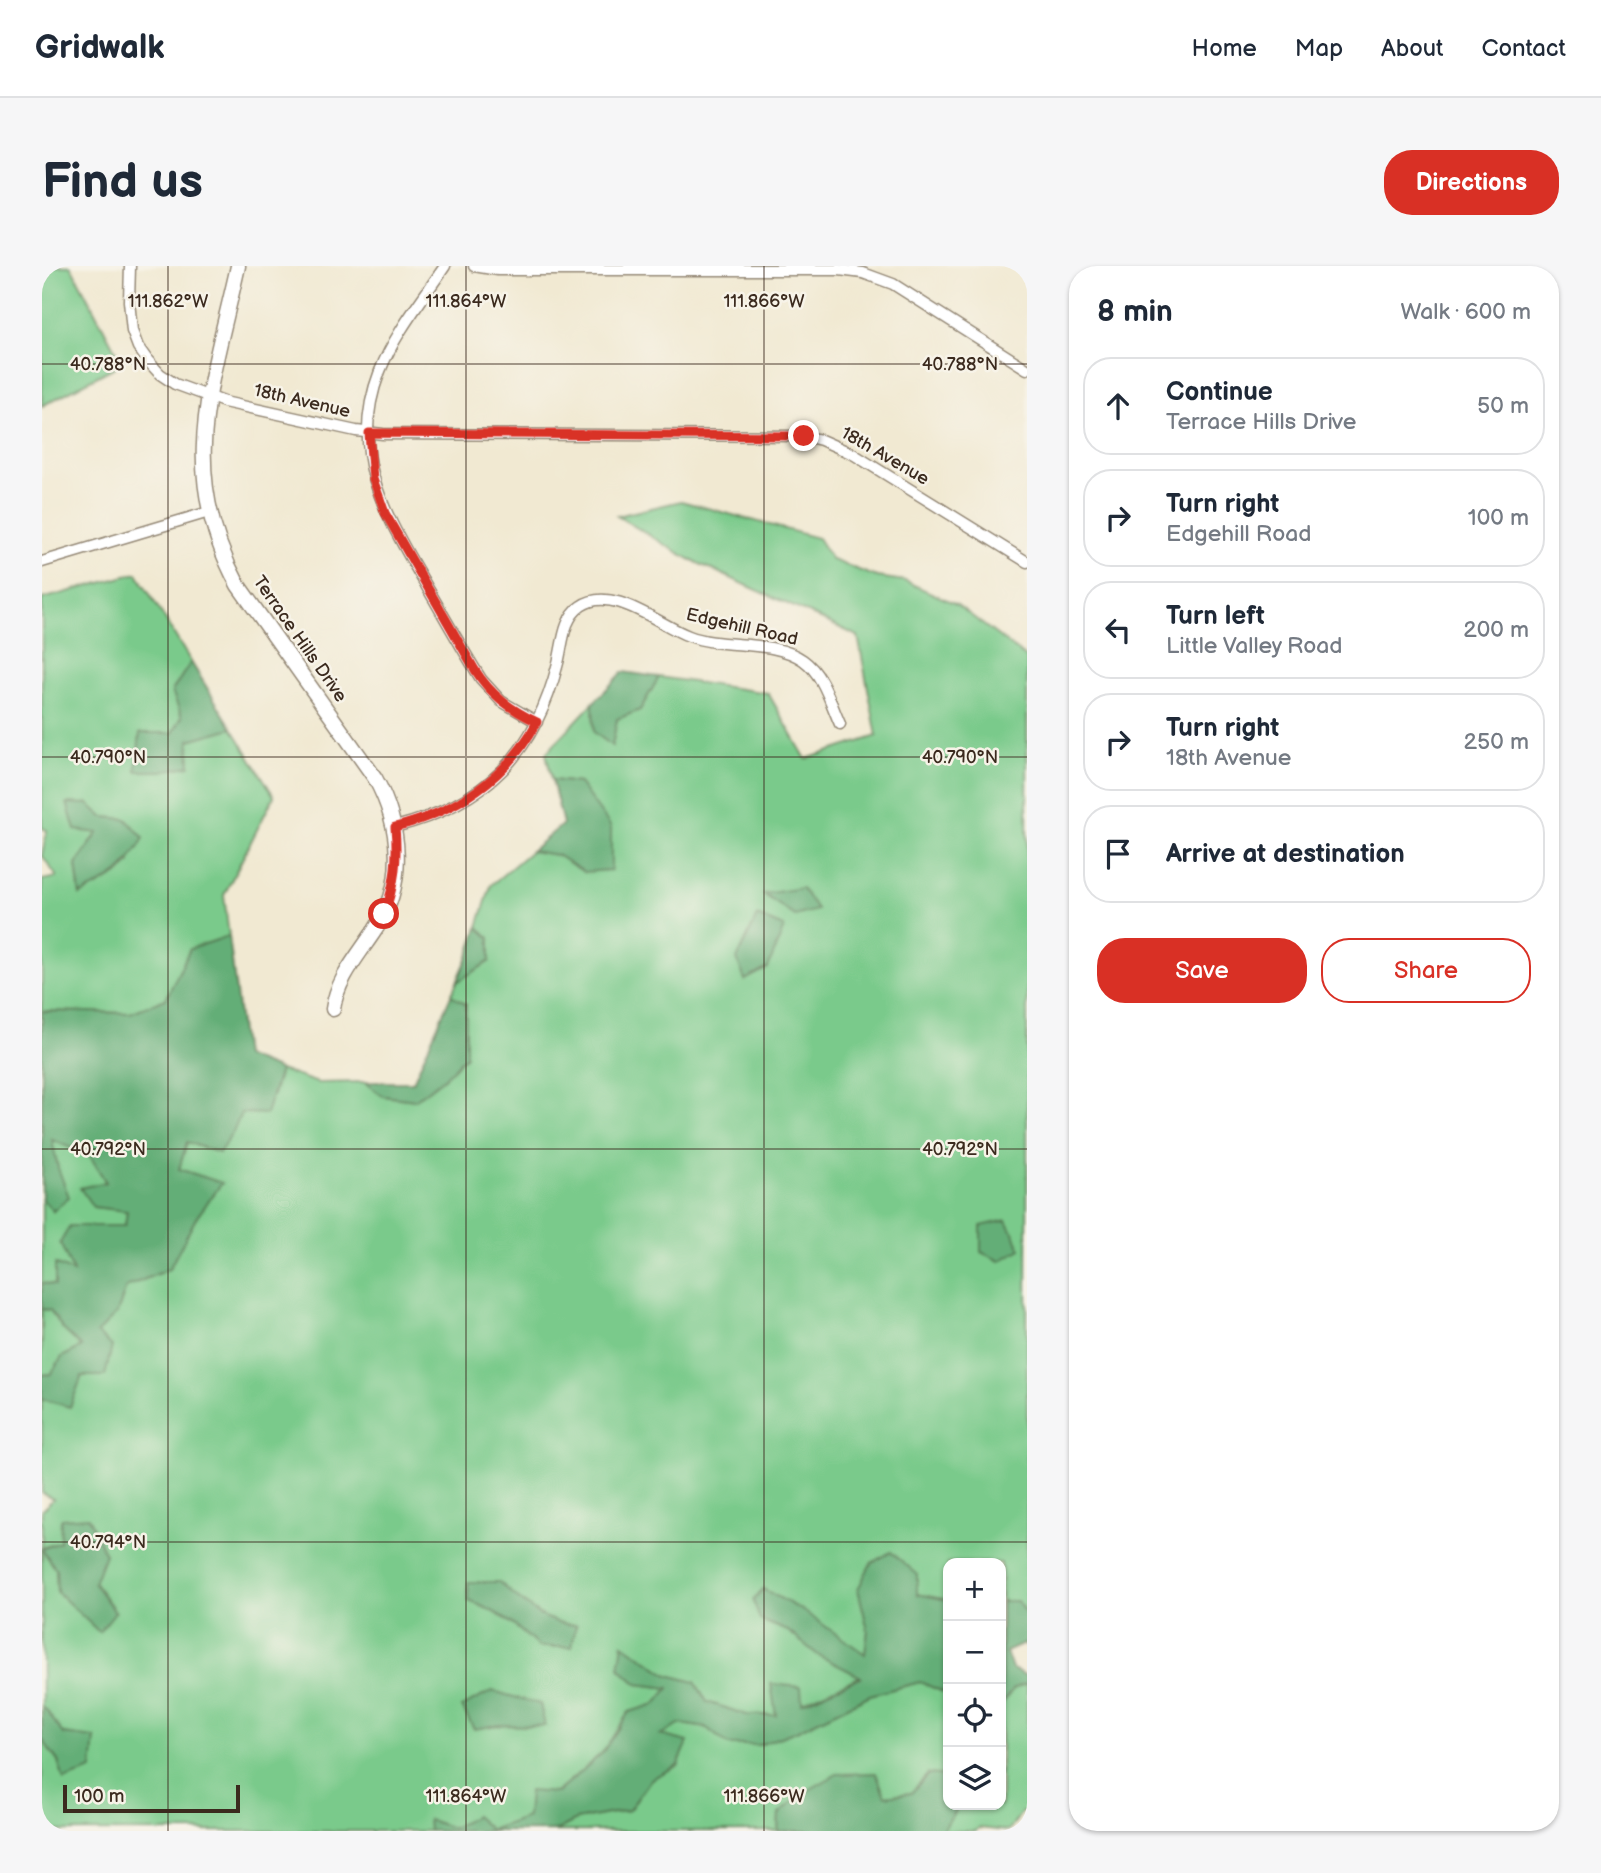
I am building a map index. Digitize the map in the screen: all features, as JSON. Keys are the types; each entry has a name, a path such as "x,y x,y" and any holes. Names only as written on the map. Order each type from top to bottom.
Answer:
{"street":[{"name":"18th Avenue","path":"130,266 130,316 138,346 160,374 175,384 208,397 369,433 804,436 821,440 853,454 1027,562"},
{"name":"Terrace Hills Drive","path":"238,266 208,397 204,427 202,465 209,512 221,550 238,585 375,778 395,827 397,864 390,898 377,927 336,991 333,1009"},
{"path":"445,266 393,344 374,389 369,433 373,479 385,513 475,670 501,701 537,722"},
{"path":"474,266 498,270 851,271 893,284 1027,369"},
{"path":"42,562 209,512"},
{"name":"Edgehill Road","path":"395,827 440,812 486,785 517,755 548,698 571,616 583,604 601,598 619,602 698,639 775,649 795,655 812,668 818,677 840,724"}],"green space":[{"path":"42,266 71,266 122,363 42,406"},
{"path":"681,501 818,538 832,560 877,577 905,581 956,604 1027,658 1027,1616 1017,1601 1006,1601 1006,1558 943,1558 943,1599 858,1588 868,1630 865,1655 802,1610 763,1589 760,1620 788,1631 818,1655 861,1676 801,1703 772,1684 776,1715 747,1715 707,1702 695,1682 668,1675 623,1645 637,1684 670,1688 656,1704 629,1712 602,1753 527,1817 491,1830 453,1828 429,1820 429,1831 42,1831 42,1739 58,1761 64,1780 95,1739 63,1734 42,1708 42,1549 56,1569 57,1593 115,1611 94,1582 105,1554 60,1542 42,1548 42,1510 53,1499 42,1493 42,1399 70,1406 97,1333 117,1313 126,1287 169,1269 196,1218 221,1184 179,1169 187,1142 233,1132 241,1113 273,1095 280,1070 318,1083 364,1082 383,1096 415,1100 466,1004 451,995 457,982 490,961 490,938 478,927 491,885 531,851 557,855 584,872 579,783 552,780 546,753 593,703 594,732 612,745 617,719 640,710 659,677 768,693 806,759 877,736 858,636 691,560 617,516","holes":["499,1582 525,1605 553,1621 576,1625 539,1647 507,1620 469,1601","540,1704 544,1726 497,1725 474,1729"]},
{"path":"137,573 191,662 172,691 182,717 173,733 189,740 232,728 274,796 224,895 229,936 190,949 166,999 130,1013 42,1011 42,880 57,877 42,855 47,830 42,828 42,599","holes":["88,804 103,817 126,819 130,863 117,875 80,895 76,865 98,832"]},
{"path":"191,662 232,728 189,740 190,766 161,771 136,771 140,733 173,733 182,717 172,691"},
{"path":"623,672 659,677 640,710 617,719 612,746 594,732 593,703"},
{"path":"552,780 579,783 611,827 611,870 584,872 557,855 531,851 563,824"},
{"path":"67,803 88,804 103,817 126,819 144,838 124,867 80,895 76,865 98,833 75,830"},
{"path":"802,888 817,910 795,916 763,894"},
{"path":"757,916 784,927 768,968 745,980 737,959"},
{"path":"478,927 490,938 490,961 457,982 470,952"},
{"path":"229,936 244,1056 280,1070 266,1114 241,1113 233,1132 219,1153 187,1142 179,1169 222,1183 196,1218 169,1269 126,1287 117,1313 97,1333 112,1346 105,1376 82,1376 70,1407 42,1399 42,1375 51,1374 62,1357 82,1347 63,1329 50,1310 42,1309 42,1283 55,1285 55,1264 73,1272 60,1243 70,1226 125,1226 127,1211 93,1207 80,1188 106,1182 90,1156 52,1140 58,1168 69,1197 53,1211 42,1199 42,1011 130,1013 166,999 190,949"},
{"path":"451,995 466,1004 466,1056 445,1077 415,1100 383,1096 364,1082 413,1082"},
{"path":"51,1139 91,1156 106,1183 81,1188 94,1207 127,1211 125,1226 70,1226 74,1273 55,1265 55,1285 42,1283 42,1199 53,1211 58,1168"},
{"path":"1007,1220 1021,1249 1000,1261 981,1252 981,1226"},
{"path":"42,1309 50,1310 63,1329 82,1347 62,1357 51,1374 42,1375"},
{"path":"88,1517 105,1554 94,1583 115,1612 99,1632 57,1592 56,1569 42,1549 60,1542 61,1519"},
{"path":"891,1552 917,1574 917,1594 943,1599 943,1692 920,1682 870,1695 796,1731 759,1745 728,1745 707,1728 681,1724 660,1735 688,1742 678,1765 651,1779 629,1810 576,1820 555,1831 429,1831 428,1820 453,1828 475,1816 491,1830 527,1817 529,1791 557,1793 602,1753 629,1712 656,1704 669,1688 637,1684 619,1668 623,1644 668,1675 695,1682 707,1702 747,1715 776,1715 771,1684 801,1687 802,1703 861,1677 818,1655 788,1631 760,1620 753,1600 763,1589 802,1610 865,1654 868,1630 858,1589 871,1563"},
{"path":"468,1582 499,1582 525,1605 543,1616 564,1624 576,1625 572,1647 539,1647 507,1620 469,1601"},
{"path":"1006,1601 1017,1601 1027,1616 1027,1647 1024,1644 1006,1652"},
{"path":"1006,1652 1012,1669 1027,1676 1027,1683 1013,1689 1006,1698"},
{"path":"920,1682 943,1692 943,1776 928,1774 911,1793 779,1814 778,1831 555,1831 576,1820 629,1810 651,1779 679,1765 659,1735 681,1724 707,1728 728,1745 759,1745 796,1731 870,1695"},
{"path":"1027,1683 1027,1812 1022,1812 1009,1831 979,1828 976,1831 942,1831 956,1810 1006,1810 1006,1698 1013,1689"},
{"path":"492,1691 540,1704 545,1726 497,1725 474,1729 462,1707"},
{"path":"42,1708 45,1708 63,1734 95,1738 92,1770 64,1780 58,1761 42,1739"},
{"path":"876,1773 885,1796 911,1793 928,1774 943,1776 943,1810 956,1810 942,1831 778,1831 779,1814 800,1795 837,1774"}],"route":[{"path":"384,914 395,881 395,827 440,812 486,785 517,755 537,722 501,701 475,670 385,513 373,479 369,433 804,436"}]}
